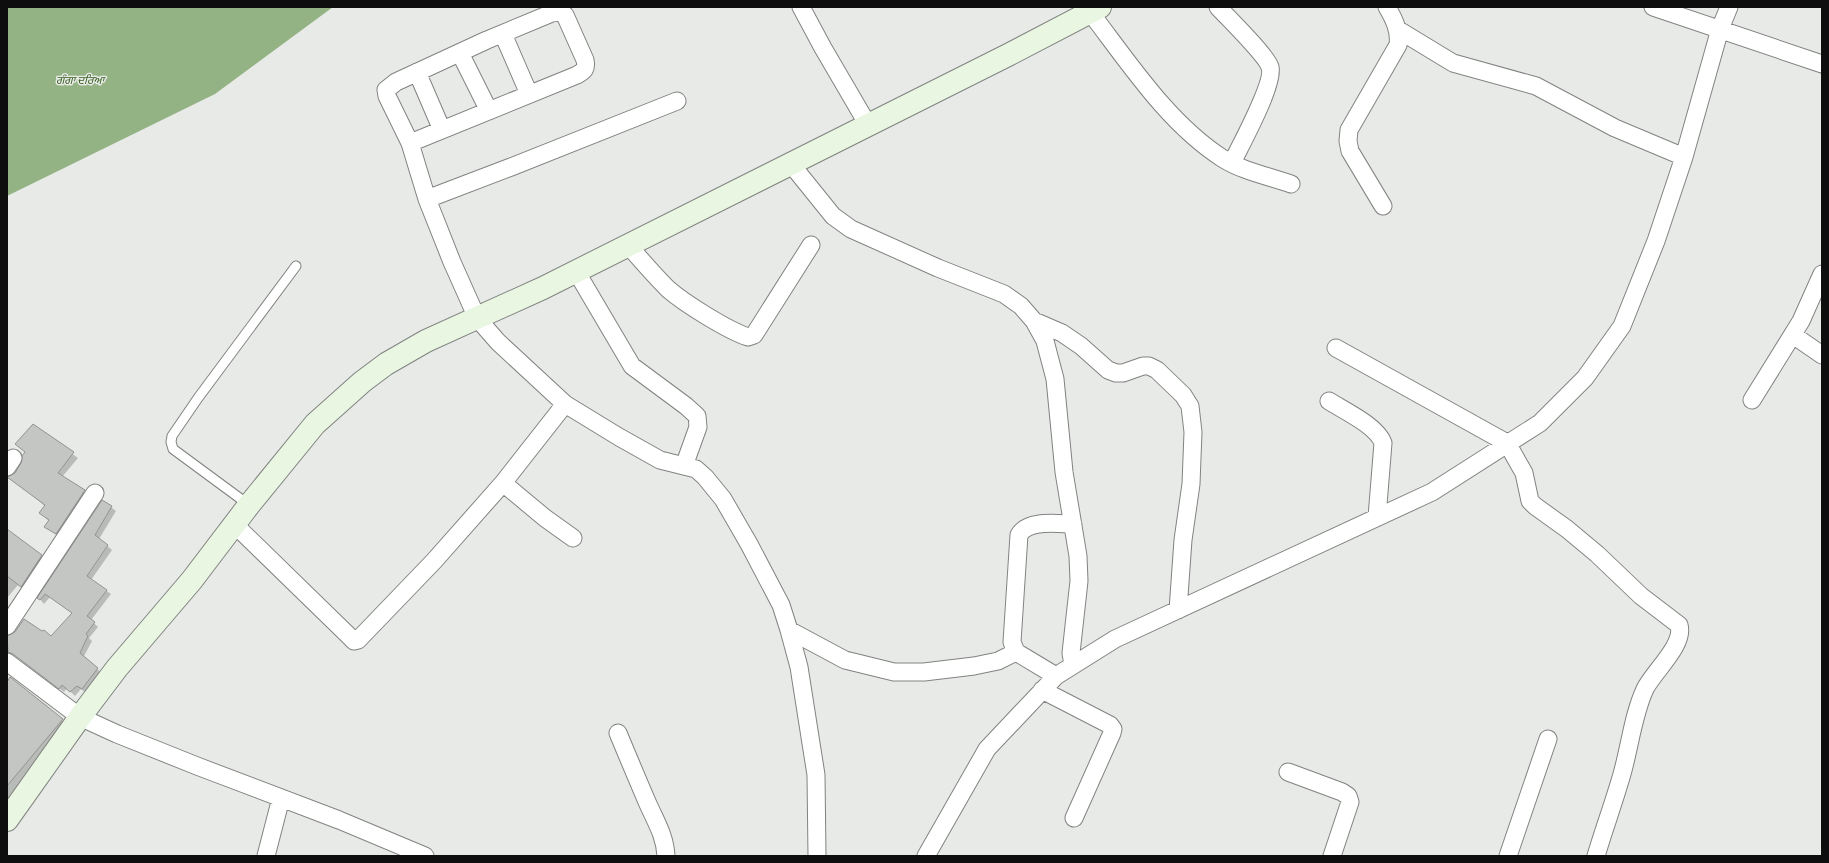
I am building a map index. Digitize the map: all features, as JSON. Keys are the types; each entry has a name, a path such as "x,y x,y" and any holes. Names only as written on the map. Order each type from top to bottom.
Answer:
{"main road":[{"path":"7,820 80,717 117,668 192,580 249,504 315,424 362,382 386,364 426,341 576,271 1095,10"}],"street":[{"path":"801,7 868,125"},
{"path":"1218,7 1260,53 1270,70 1270,78 1261,102 1232,163"},
{"path":"1383,206 1350,151 1348,141 1349,130 1360,108 1398,45 1398,28 1387,7"},
{"path":"1653,7 1822,64"},
{"path":"926,856 987,749 1056,676 1115,639 1432,492 1540,423 1585,378 1622,326 1656,241 1684,157 1720,30 1729,7"},
{"path":"1095,10 1175,119 1199,141 1223,159 1291,184"},
{"path":"410,144 577,75 585,70 585,60 565,15 562,13 552,13 417,72 396,82 386,90 387,96 410,144 427,199 452,262 477,318 498,342 565,404 660,460 696,469 706,477 723,500 764,572 781,605 789,630 801,680 804,708 816,775 818,856"},
{"path":"1398,28 1453,63 1536,86 1615,128 1684,157"},
{"path":"503,34 530,94"},
{"path":"460,53 489,111"},
{"path":"417,72 442,130"},
{"path":"427,199 677,101"},
{"path":"791,164 833,216 851,229 938,268 1004,294 1021,306 1034,321 1046,341 1055,379 1064,472 1078,556 1079,582 1071,653 1073,665"},
{"path":"628,245 669,290 738,334 748,337 754,335 811,245"},
{"path":"576,271 632,366 686,406 696,416 698,427 684,466"},
{"path":"1752,400 1801,322 1822,274"},
{"path":"1034,321 1062,333 1081,346 1108,370 1116,373 1123,373 1143,366 1149,366 1157,370 1183,395 1190,406 1193,432 1191,484 1183,540 1178,610"},
{"path":"1793,335 1822,355"},
{"path":"1336,348 1507,443 1524,472 1530,501 1597,554 1641,596 1677,623 1679,628 1678,636 1674,646 1666,660 1649,682 1640,701 1622,774 1596,856"},
{"path":"1329,401 1373,429 1380,436 1383,443 1377,517"},
{"path":"234,524 355,641 358,640 434,561 503,483 565,404"},
{"path":"503,483 545,518 573,538"},
{"path":"7,626 95,493"},
{"path":"1056,676 1016,652 1012,642 1019,535 1021,531 1036,525 1073,524"},
{"path":"789,630 845,660 894,672 924,672 974,666 998,661 1016,652"},
{"path":"7,662 80,717 189,763 425,856"},
{"path":"1042,690 1110,725 1113,729 1074,818"},
{"path":"618,733 662,834 665,842 666,856"},
{"path":"1508,856 1548,739"},
{"path":"1288,772 1342,792 1348,796 1350,802 1332,856"},
{"path":"266,856 281,798"}],"lane":[{"path":"249,504 173,449 171,442 172,436 198,398 296,266"}],"water":[{"name":"ਗੰਗਾ ਦਰਿਆ","path":"7,7 333,7 215,94 7,196"}],"building":[{"path":"33,424 74,452 58,473 85,490 56,534 44,527 49,520 39,513 45,505 7,477 15,473 25,452 15,444"},
{"path":"102,500 112,506 95,535 108,545 87,576 107,590 87,616 95,622 86,634 88,636 80,653 98,668 82,689 77,686 70,692 62,685 59,689 13,654 8,652 7,636 15,632 24,619 42,631 44,630 51,636 72,613 45,594 40,600 37,598"},
{"path":"7,529 42,555 21,587 7,576"},
{"path":"10,677 63,719 7,786 7,682"}]}
